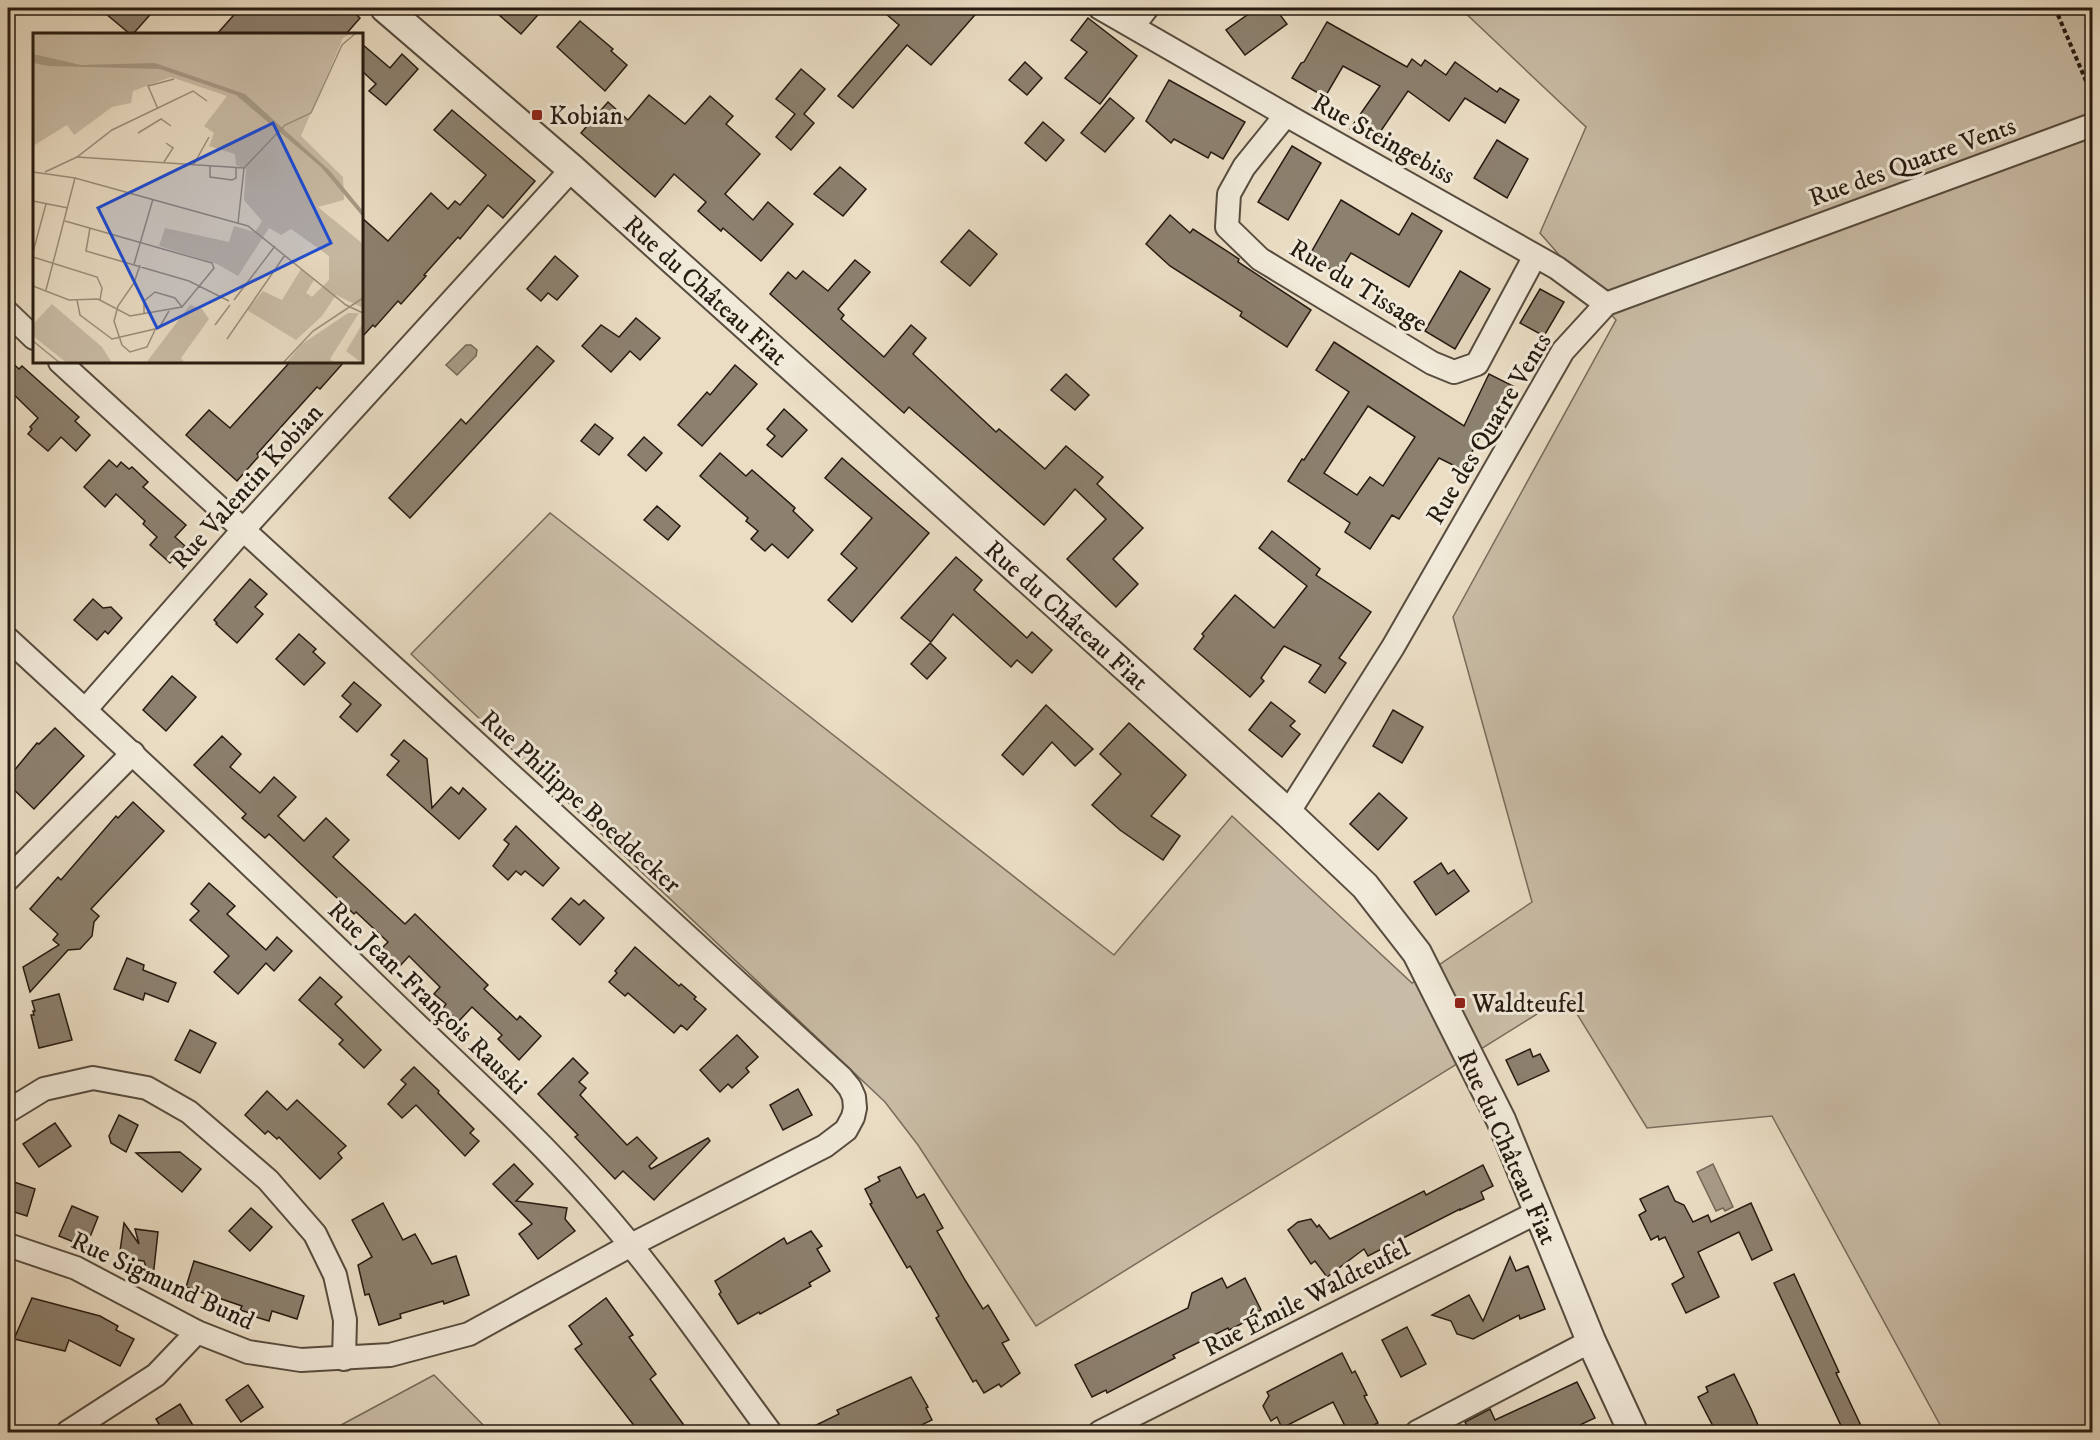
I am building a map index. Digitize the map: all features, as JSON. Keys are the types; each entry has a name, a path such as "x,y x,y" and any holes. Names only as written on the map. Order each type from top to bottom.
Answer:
{"street":[{"name":"Rue du Château Fiat","path":"385,8 572,169 1288,813 1365,886 1417,953 1501,1120 1591,1341 1633,1432"},
{"name":"Rue Steingebiss","path":"1100,8 1557,268 1606,304"},
{"path":"1133,26 1147,8"},
{"name":"Rue du Tissage","path":"1286,115 1244,167 1229,194 1227,227 1260,259 1432,363 1454,372 1477,364 1535,256"},
{"name":"Rue des Quatre Vents","path":"1288,813 1393,647 1563,351 1606,304 2092,125"},
{"name":"Rue Valentin Kobian","path":"85,710 243,530 572,169"},
{"path":"8,313 33,337"},
{"name":"Rue Philippe Boeddecker","path":"61,363 832,1069 850,1088 854,1097 853,1117 846,1130 834,1140 631,1245"},
{"name":"Rue Jean-François Rauski","path":"8,639 133,753 491,1097 592,1200 631,1245 770,1432"},
{"path":"8,879 133,753"},
{"path":"8,1111 44,1089 93,1078 147,1088 189,1112 268,1180 315,1234 335,1275 345,1320 344,1359"},
{"name":"Rue Émile Waldteufel","path":"1100,1432 1538,1212"},
{"name":"Rue Sigmund Bund","path":"8,1245 76,1268 197,1332 248,1352 301,1360 390,1355 470,1334 631,1245"},
{"path":"68,1432 156,1375 197,1332"},
{"path":"1417,1432 1591,1341"}],"path":[{"path":"2055,8 2092,95"}],"shaded area":[{"path":"1460,8 2092,8 2092,1432 1944,1432 1772,1116 1647,1128 1566,996 1036,1326 918,1145 885,1102 411,654 550,513 1114,955 1232,816 1412,983 1532,902 1453,617 1616,320 1540,233 1586,127"},
{"path":"466,345 471,345 477,350 476,356 457,375 446,365"},
{"path":"1713,1164 1733,1207 1725,1211 1723,1208 1716,1211 1697,1172"},
{"path":"434,1375 490,1432 328,1432"}],"building":[{"path":"99,8 156,8 134,33 129,33"},
{"path":"240,8 349,8 360,18 347,33 218,33"},
{"path":"491,8 544,8 521,34"},
{"path":"879,8 981,8 931,65 907,45 853,108 838,96 899,25"},
{"path":"1257,8 1275,8 1287,24 1245,55 1226,30"},
{"path":"1088,18 1137,56 1100,104 1065,78 1087,52 1071,40"},
{"path":"580,21 613,49 611,51 627,65 605,91 557,47"},
{"path":"1327,22 1407,67 1412,59 1421,66 1425,60 1446,75 1455,62 1497,92 1500,88 1519,100 1505,123 1465,98 1449,121 1408,91 1374,141 1350,129 1380,86 1343,66 1325,97 1292,78"},
{"path":"363,45 390,68 402,54 418,69 386,105 369,91 376,84 363,72"},
{"path":"1025,62 1042,78 1027,95 1009,80"},
{"path":"801,69 825,89 804,114 814,123 791,150 776,137 795,114 776,99"},
{"path":"1169,80 1245,122 1223,159 1211,152 1208,158 1174,139 1171,143 1146,121"},
{"path":"649,95 685,124 710,96 733,116 726,124 760,154 725,194 753,220 768,202 793,224 761,261 723,228 721,231 698,211 706,202 674,174 655,197 581,133 608,102 628,120"},
{"path":"1110,98 1134,118 1105,152 1081,133"},
{"path":"452,110 535,181 503,218 488,205 460,239 458,237 424,275 426,276 401,304 398,301 375,327 373,325 363,336 363,219 388,241 431,193 448,209 455,201 460,205 486,175 434,130"},
{"path":"1043,122 1064,140 1046,161 1025,143"},
{"path":"1497,140 1528,159 1507,198 1474,178"},
{"path":"1292,146 1321,163 1288,220 1258,202"},
{"path":"840,167 866,189 843,216 814,194"},
{"path":"1341,200 1399,235 1412,213 1442,231 1409,287 1351,253 1338,274 1309,256"},
{"path":"1170,215 1190,233 1193,229 1311,310 1287,347 1240,316 1242,312 1170,266 1146,244"},
{"path":"969,230 997,254 970,286 941,262"},
{"path":"555,256 578,276 557,300 548,293 541,301 527,289"},
{"path":"855,260 870,272 838,309 844,315 841,319 884,357 911,325 926,338 913,354 996,432 999,429 1045,469 1066,446 1103,477 1097,484 1143,528 1113,559 1138,584 1116,607 1067,559 1106,519 1075,489 1044,525 909,407 904,413 770,294 788,272 796,279 803,271 828,291"},
{"path":"1460,271 1490,289 1455,349 1425,331"},
{"path":"1540,289 1564,302 1544,336 1520,323"},
{"path":"636,318 660,338 640,360 630,351 611,372 582,346 601,325 619,337"},
{"path":"1334,342 1464,426 1489,374 1513,386 1497,419 1494,418 1487,432 1483,430 1463,470 1439,458 1399,519 1392,515 1370,549 1345,532 1350,523 1288,481 1349,392 1316,370","holes":["1368,406 1415,437 1383,486 1370,477 1357,495 1324,473"]},
{"path":"537,346 554,361 410,518 389,498 461,419 466,424"},
{"path":"8,359 19,369 22,366 79,417 75,421 90,435 76,451 61,437 48,451 28,434 32,429 30,427 38,418 8,389"},
{"path":"289,363 343,363 289,418 237,481 186,435 209,410 230,428"},
{"path":"735,365 757,384 702,446 678,425 707,392 710,395"},
{"path":"1066,374 1089,395 1075,410 1051,390"},
{"path":"784,409 807,430 782,457 767,445 775,436 767,429"},
{"path":"595,424 613,438 599,455 581,441"},
{"path":"644,437 662,453 646,471 628,455"},
{"path":"720,453 746,476 752,470 795,508 793,511 813,530 788,558 772,544 765,551 751,539 758,531 746,521 748,518 700,476"},
{"path":"842,458 929,533 852,622 828,600 857,568 841,554 872,518 825,478"},
{"path":"109,460 117,467 121,462 129,469 132,467 148,482 143,487 186,525 175,537 185,546 170,563 150,545 157,537 143,524 145,521 116,494 105,507 84,487"},
{"path":"657,506 680,526 668,540 644,520"},
{"path":"1272,531 1320,569 1316,575 1371,612 1339,658 1346,663 1325,693 1309,682 1321,665 1284,646 1261,678 1264,681 1250,697 1194,649 1204,636 1202,634 1235,595 1274,628 1307,586 1259,548"},
{"path":"956,557 982,580 974,590 1027,638 1032,632 1052,650 1032,673 1017,660 1011,667 953,614 931,642 901,618"},
{"path":"250,579 267,594 255,607 263,614 237,643 214,620"},
{"path":"93,599 103,608 111,607 122,618 108,634 105,631 97,640 74,620"},
{"path":"299,634 316,649 313,652 325,663 304,685 276,659"},
{"path":"930,643 946,658 927,679 911,664"},
{"path":"172,676 196,697 166,731 143,710"},
{"path":"354,682 381,705 357,732 340,717 351,704 342,696"},
{"path":"1271,702 1295,721 1290,726 1300,734 1282,757 1249,730"},
{"path":"1046,705 1093,749 1075,766 1052,742 1023,775 1002,755"},
{"path":"1393,710 1423,727 1402,763 1373,746"},
{"path":"1129,723 1186,775 1151,816 1180,836 1163,860 1120,830 1092,805 1121,774 1100,754"},
{"path":"55,728 84,756 34,809 8,784 8,778 37,743 39,744"},
{"path":"222,736 241,754 230,767 260,793 274,777 296,797 278,816 304,841 326,818 349,840 333,857 405,924 415,914 488,985 484,989 517,1020 520,1016 541,1036 519,1060 498,1039 502,1035 472,1007 458,1022 443,1008 446,1004 434,994 440,987 409,956 399,967 380,950 388,942 356,912 354,914 269,834 265,838 242,818 246,814 194,765"},
{"path":"404,740 427,759 432,808 451,787 459,794 463,788 486,809 459,839 387,775 399,761 391,755"},
{"path":"1379,793 1407,818 1378,850 1350,824"},
{"path":"133,802 164,831 91,909 99,916 94,922 92,936 80,949 68,950 30,992 23,967 59,945 53,940 58,934 30,909 58,877 61,880 116,816 118,818"},
{"path":"516,826 559,868 543,886 525,871 521,875 516,871 508,880 493,866 509,844 504,840"},
{"path":"1441,863 1448,874 1454,870 1469,891 1436,915 1414,882"},
{"path":"209,883 235,906 227,914 266,950 277,937 292,951 274,971 266,963 238,994 214,972 229,956 190,920 199,911 191,904"},
{"path":"571,898 579,905 584,900 604,918 580,945 552,919"},
{"path":"635,947 679,986 681,984 696,997 694,999 706,1009 687,1030 681,1025 674,1033 628,993 625,996 609,982"},
{"path":"127,958 144,965 143,970 176,983 168,1002 145,993 143,1000 114,989"},
{"path":"320,977 342,997 335,1004 381,1050 364,1068 339,1044 343,1040 299,1000"},
{"path":"59,994 72,1040 39,1048 31,1015 34,1015 33,1011 35,1011 32,1001"},
{"path":"190,1030 216,1043 200,1073 175,1060"},
{"path":"737,1035 758,1057 746,1068 749,1072 732,1088 728,1084 720,1092 700,1070"},
{"path":"1530,1049 1533,1057 1540,1054 1549,1071 1518,1085 1506,1060"},
{"path":"573,1058 588,1073 579,1082 586,1088 580,1095 627,1145 637,1137 657,1158 649,1166 651,1169 708,1138 710,1141 654,1200 623,1171 615,1179 575,1137 578,1135 538,1094"},
{"path":"414,1067 474,1129 470,1133 479,1141 465,1156 416,1105 402,1118 388,1104 406,1084 401,1080"},
{"path":"798,1089 812,1115 783,1130 770,1105"},
{"path":"267,1091 287,1110 297,1100 346,1146 338,1153 342,1158 320,1179 279,1137 277,1139 268,1131 265,1134 245,1115"},
{"path":"119,1115 138,1125 126,1152 111,1143 109,1136"},
{"path":"55,1123 71,1146 39,1167 23,1144"},
{"path":"180,1152 201,1169 182,1192 136,1153"},
{"path":"514,1164 533,1184 516,1201 567,1208 565,1219 575,1231 538,1259 519,1234 532,1224 493,1184"},
{"path":"1483,1165 1493,1186 1481,1192 1484,1199 1368,1256 1364,1249 1327,1277 1315,1261 1311,1264 1288,1230 1298,1222 1311,1219 1330,1239 1424,1191 1426,1195"},
{"path":"900,1167 917,1198 924,1194 943,1228 937,1231 965,1280 983,1309 988,1305 1009,1340 1002,1343 1020,1373 1001,1387 999,1384 984,1393 976,1380 973,1382 936,1318 939,1316 910,1266 907,1268 870,1204 872,1203 865,1189 880,1181 878,1177"},
{"path":"8,1180 35,1189 27,1216 8,1210"},
{"path":"1668,1186 1675,1201 1684,1205 1693,1222 1708,1215 1711,1222 1751,1203 1772,1250 1752,1260 1739,1232 1698,1252 1719,1297 1686,1313 1672,1284 1684,1277 1665,1237 1659,1240 1658,1236 1651,1240 1639,1215 1646,1211 1640,1199"},
{"path":"383,1203 403,1240 415,1234 432,1264 456,1256 469,1295 444,1304 443,1301 400,1314 401,1318 379,1325 369,1294 365,1295 358,1265 372,1257 352,1220"},
{"path":"72,1206 98,1217 86,1247 59,1236"},
{"path":"251,1208 272,1227 250,1251 229,1231"},
{"path":"124,1223 139,1244 135,1229 158,1232 152,1286 144,1261 119,1258"},
{"path":"811,1231 822,1246 817,1249 830,1271 809,1283 811,1286 738,1324 719,1294 721,1292 715,1281 784,1238 787,1244"},
{"path":"1510,1257 1516,1271 1528,1266 1545,1309 1520,1319 1519,1315 1473,1339 1457,1334 1451,1321 1432,1315 1469,1295 1483,1321"},
{"path":"194,1261 304,1296 297,1319 272,1311 269,1321 240,1310 242,1306 186,1287"},
{"path":"1794,1274 1864,1432 1844,1432 1774,1283"},
{"path":"1222,1278 1227,1288 1245,1278 1261,1310 1239,1325 1229,1330 1228,1328 1173,1355 1175,1358 1107,1393 1106,1390 1092,1397 1075,1365 1188,1308 1192,1293"},
{"path":"32,1298 100,1316 118,1326 116,1330 134,1339 120,1366 69,1340 65,1351 14,1339"},
{"path":"606,1298 633,1335 629,1337 656,1374 650,1379 689,1432 639,1432 575,1349 582,1344 569,1326"},
{"path":"1407,1327 1426,1364 1401,1377 1382,1340"},
{"path":"1342,1353 1352,1373 1355,1371 1367,1395 1364,1396 1378,1423 1360,1432 1348,1432 1333,1402 1282,1428 1277,1417 1271,1421 1263,1406 1269,1396 1267,1392"},
{"path":"1734,1374 1761,1432 1716,1432 1698,1397 1708,1392 1706,1387"},
{"path":"911,1377 928,1407 926,1408 932,1420 907,1432 802,1432 839,1414 837,1410"},
{"path":"1577,1382 1595,1418 1565,1432 1470,1432 1465,1422 1490,1409 1495,1420"},
{"path":"248,1385 263,1407 241,1422 226,1400"},
{"path":"180,1404 197,1432 156,1432 159,1424 156,1419"}],"place":[{"name":"Kobian","path":"537,115"},
{"name":"Waldteufel","path":"1460,1003"}]}
